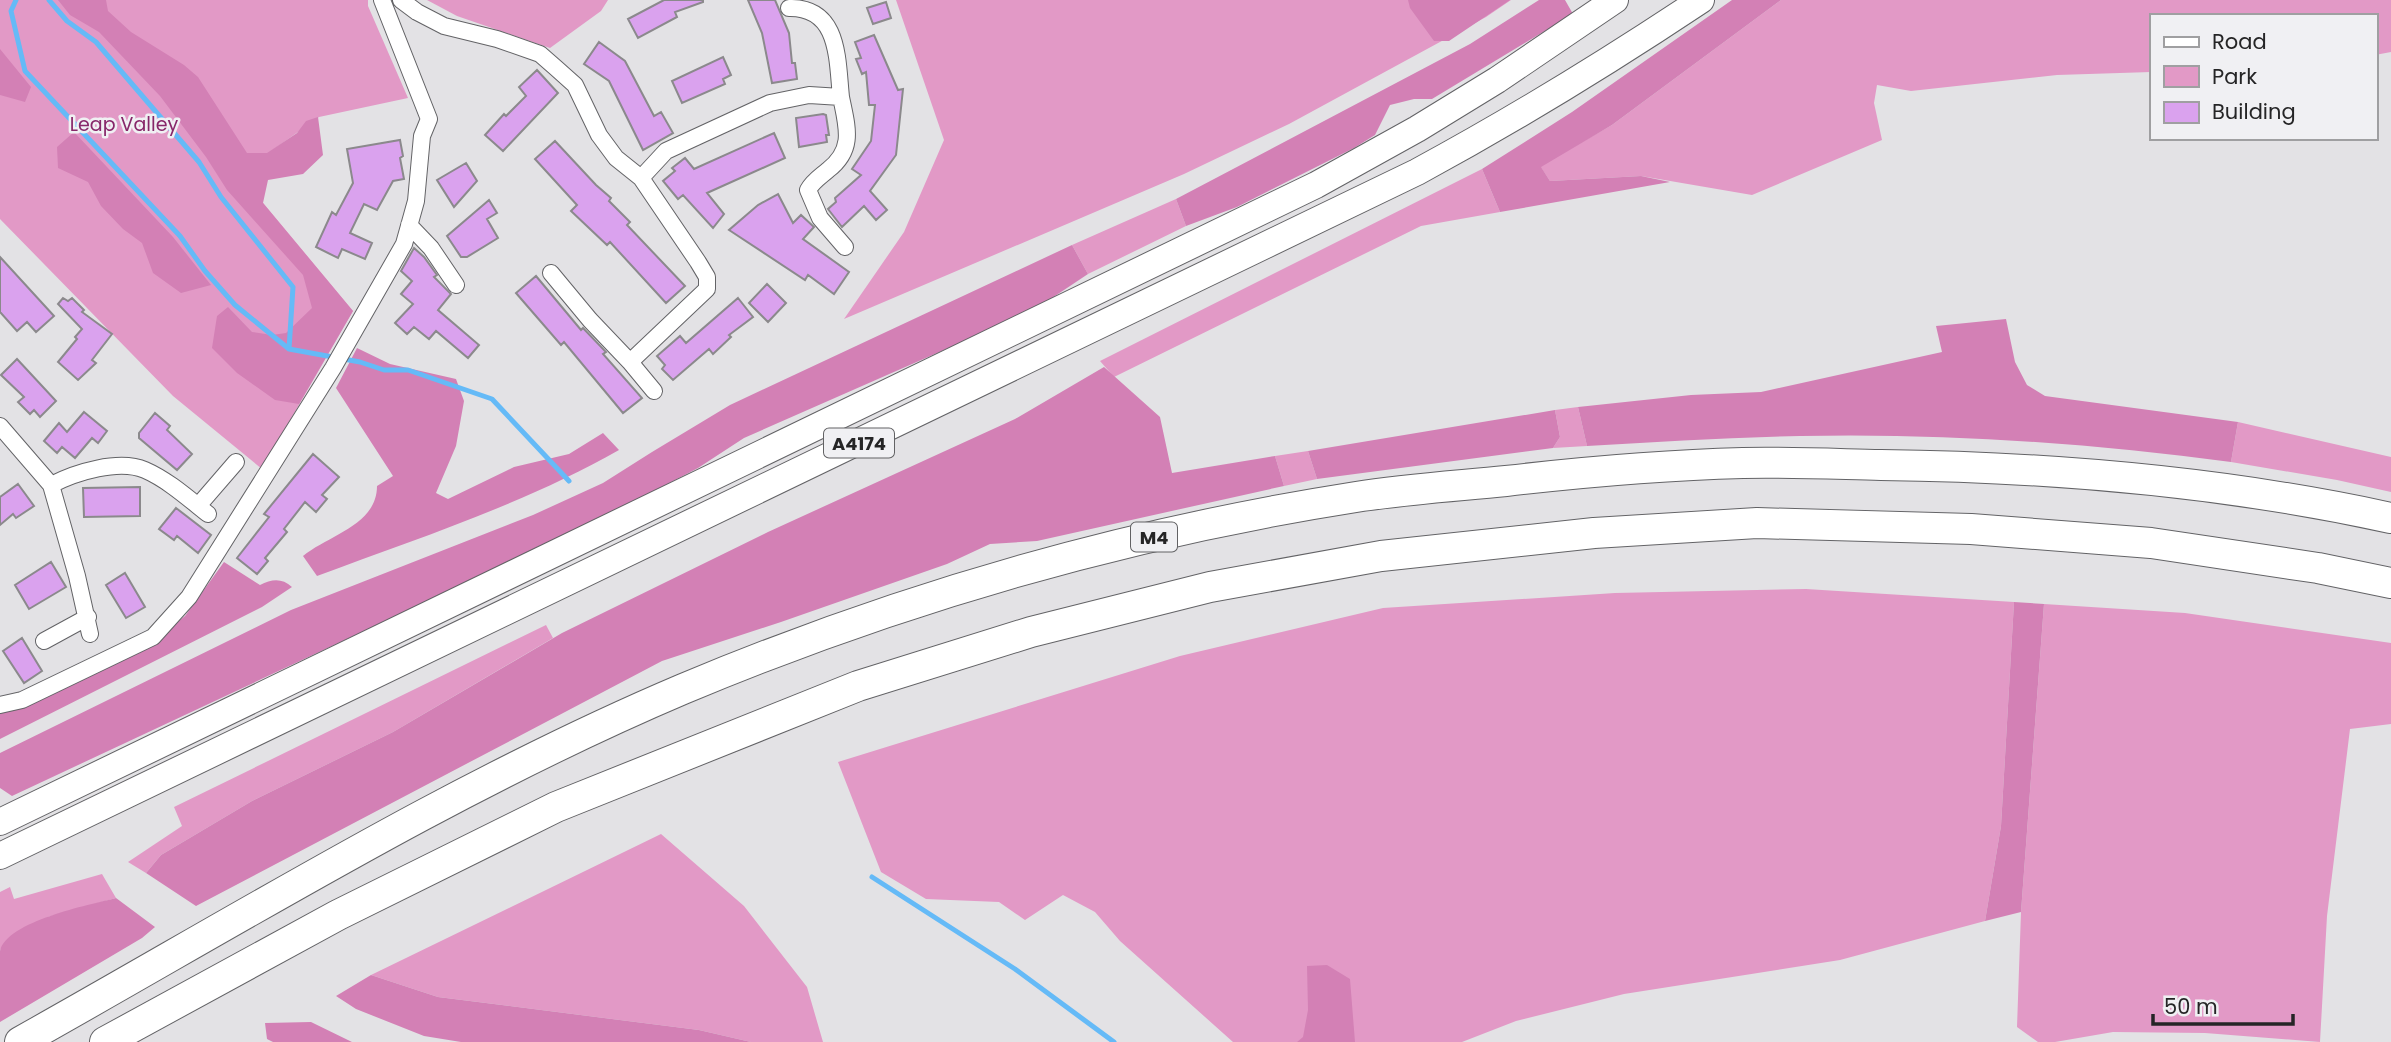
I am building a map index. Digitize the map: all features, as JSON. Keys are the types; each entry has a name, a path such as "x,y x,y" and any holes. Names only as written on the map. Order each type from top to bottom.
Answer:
{"highway":[{"name":"A4174","path":"0,822 1316,185 1429,122 1615,0"},
{"name":"A4174","path":"0,856 1417,172 1543,102 1701,0"},
{"name":"M4","path":"20,1042 300,880 534,758 682,690 839,629 1010,574 1196,527 1373,495 1587,472 1744,463 1975,466 2156,481 2346,508 2391,518"},
{"path":"105,1042 338,915 556,807 858,686 1031,632 1210,587 1394,555 1594,533 1757,523 1971,529 2151,543 2318,568 2391,583"}],"street":[{"path":"0,705 22,700 153,637 171,619 188,597 334,368 404,244 416,201 422,136 429,119 382,0"},
{"path":"401,0 444,26 497,39 540,54 575,85 599,135 616,158 641,178 707,277 707,289 630,362"},
{"path":"789,8 800,8 820,18 830,27 834,42 849,134 843,155 813,182 808,190 820,218 845,247"},
{"path":"641,178 666,151 770,103 809,95 841,97"},
{"path":"409,225 431,248 456,285"},
{"path":"551,273 654,391"},
{"path":"3,436 51,485 88,617 90,634"},
{"path":"51,485 91,469 115,466 144,469 203,510 236,462"},
{"path":"44,641 88,617"}],"green space":[{"name":"Leap Valley","path":"0,0 368,0 368,6 408,98 319,117 239,174 353,311 262,469 173,396 0,219"},
{"path":"427,0 608,0 601,11 550,48 457,16"},
{"path":"896,0 1511,0 1486,17 1289,124 1184,174 844,319 904,232 944,140"},
{"path":"1781,0 2391,0 2391,52 2377,55 2377,14 2150,14 2150,72 2057,75 1911,91 1877,85 1874,103 1882,140 1752,195 1641,176 1550,181 1540,166 1612,125"},
{"path":"1482,169 1500,212 1421,226 1114,377 1100,361"},
{"path":"1176,199 1186,226 1088,274 1072,245"},
{"path":"1578,407 1587,446 1553,448 1560,437 1555,410"},
{"path":"2238,422 2391,457 2391,492 2231,462"},
{"path":"1308,451 1317,479 1284,486 1275,456"},
{"path":"1806,589 2014,602 2001,826 1985,921 1840,960 1624,994 1516,1021 1462,1042 1233,1042 1120,941 1095,912 1063,895 1025,920 999,902 926,899 881,872 838,762 1180,656 1383,608 1615,593"},
{"path":"2044,604 2185,613 2391,643 2391,724 2350,729 2327,916 2320,1042 2205,1033 2113,1032 2055,1042 2038,1042 2017,1027 2021,912"},
{"path":"546,625 553,638 393,732 252,801 161,855 146,873 128,862 182,826 174,807"},
{"path":"661,834 744,906 807,987 823,1042 751,1042 699,1030 438,997 371,975"},
{"path":"102,874 116,898 48,917 0,951 0,892 10,887 14,899"}],"shaded area":[{"path":"58,0 106,0 108,11 131,32 184,65 198,77 247,153 267,153 297,133 306,121 318,117 323,155 303,174 268,180 263,203 353,311 299,404 275,400 237,373 212,348 217,316 228,307 252,332 272,335 286,333 312,308 303,275 227,190 160,96 99,32 70,15"},
{"path":"1408,0 1510,0 1449,41 1434,41 1410,8"},
{"path":"1539,0 1565,0 1573,14 1432,99 1414,99 1390,105 1375,135 1354,148 1237,207 1186,226 1176,199 1470,44"},
{"path":"1732,0 1781,0 1612,125 1541,167 1550,181 1641,176 1670,182 1500,212 1482,169 1572,112"},
{"path":"0,49 31,87 25,102 0,95"},
{"path":"74,132 173,237 211,285 181,293 153,273 142,243 123,229 101,206 88,182 58,168 57,147"},
{"path":"1072,245 1088,274 1049,300 994,328 744,438 698,468 490,572 12,796 0,788 0,753 291,610 533,515 603,483 730,405"},
{"path":"2006,319 2015,362 2027,385 2045,396 2238,422 2231,462 2070,445 1908,436 1773,437 1587,446 1578,407 1691,395 1761,392 1942,352 1936,326"},
{"path":"357,348 390,364 456,379 464,401 456,446 436,493 448,499 514,467 569,454 603,433 619,450 509,504 317,576 303,556 360,520 375,499 377,486 393,476 336,388"},
{"path":"1104,367 1160,417 1172,473 1275,456 1284,486 1037,541 990,544 947,564 662,661 196,906 146,873 161,855 252,801 393,732 562,633 768,532 1015,419"},
{"path":"1555,410 1560,437 1553,448 1317,479 1308,451"},
{"path":"224,562 260,585 277,580 292,587 262,607 0,739 0,709 159,637 185,616"},
{"path":"2014,602 2044,604 2021,912 1985,921 2001,826"},
{"path":"116,898 155,927 142,938 0,1022 0,951 6,940 17,931 50,916"},
{"path":"1327,965 1350,979 1355,1042 1297,1042 1303,1037 1308,1010 1307,966"},
{"path":"371,975 438,997 699,1030 751,1042 461,1042 424,1036 356,1009 336,996"},
{"path":"311,1022 352,1042 273,1042 267,1039 265,1023"}],"building":[{"path":"664,0 703,2 675,12 677,17 638,38 628,19"},
{"path":"748,0 775,0 789,33 792,63 795,63 797,79 772,83 762,33"},
{"path":"886,2 891,18 873,24 867,8"},
{"path":"874,35 898,90 903,89 896,155 870,191 887,210 876,220 864,206 842,227 828,209 836,202 835,198 861,175 852,169 871,141 875,105 869,105 866,72 862,74 856,59 861,58 855,42"},
{"path":"599,42 625,61 654,116 661,112 673,133 643,150 609,81 584,64"},
{"path":"723,57 731,75 723,79 725,84 682,103 672,81"},
{"path":"537,70 558,93 503,151 485,135 504,114 506,116 526,96 519,87"},
{"path":"826,115 829,135 826,135 827,142 799,147 796,118"},
{"path":"774,133 785,158 707,193 724,214 713,228 683,195 678,199 663,181 675,171 672,168 685,158 694,169"},
{"path":"400,140 404,179 393,181 377,210 364,204 350,233 372,243 365,259 342,249 338,258 316,247 332,212 336,215 353,183 347,149"},
{"path":"555,141 611,198 609,201 630,222 627,225 685,286 666,303 610,242 607,245 571,211 577,205 535,159"},
{"path":"466,163 477,181 454,207 437,180"},
{"path":"778,194 793,223 801,215 814,227 803,239 849,272 834,294 808,275 805,280 729,230 758,205"},
{"path":"489,200 497,213 487,219 498,238 467,257 461,257 447,236"},
{"path":"414,248 437,275 434,277 451,294 438,310 479,345 468,358 436,331 429,339 414,327 407,334 395,323 413,304 401,294 412,281 401,271"},
{"path":"0,257 54,316 36,332 27,322 17,331 0,312"},
{"path":"536,276 581,330 583,328 606,352 603,354 642,398 623,413 564,342 561,345 516,293"},
{"path":"767,284 786,303 768,322 749,303"},
{"path":"63,298 68,301 72,298 84,310 82,312 112,334 92,360 96,363 78,380 58,362 82,329 58,304"},
{"path":"738,298 753,317 729,335 731,337 713,354 709,349 673,380 662,369 665,365 657,356 680,336 686,343"},
{"path":"17,359 56,401 40,417 34,410 30,414 18,402 24,397 1,375"},
{"path":"84,412 107,431 98,443 92,438 75,458 62,447 57,453 44,441 59,423 67,432"},
{"path":"155,413 170,426 167,430 192,454 177,470 139,438 139,433"},
{"path":"313,454 339,477 322,495 327,499 316,512 305,502 284,529 287,532 265,558 268,561 257,574 237,558 269,517 264,514"},
{"path":"18,484 34,506 16,518 13,514 0,525 0,497"},
{"path":"140,487 140,516 84,517 83,488"},
{"path":"176,508 211,535 198,553 177,536 174,540 159,529"},
{"path":"51,562 66,587 29,609 15,585"},
{"path":"125,573 145,607 126,618 106,585"},
{"path":"22,638 42,671 24,683 3,651"}],"waterway":[{"path":"16,0 11,11 25,71 180,236 205,271 235,305 289,349 360,362 384,370 408,370 492,399 569,481"},
{"path":"49,0 67,21 96,42 199,162 221,197 293,287 289,349"},
{"path":"872,877 1015,969 1114,1042"}]}
